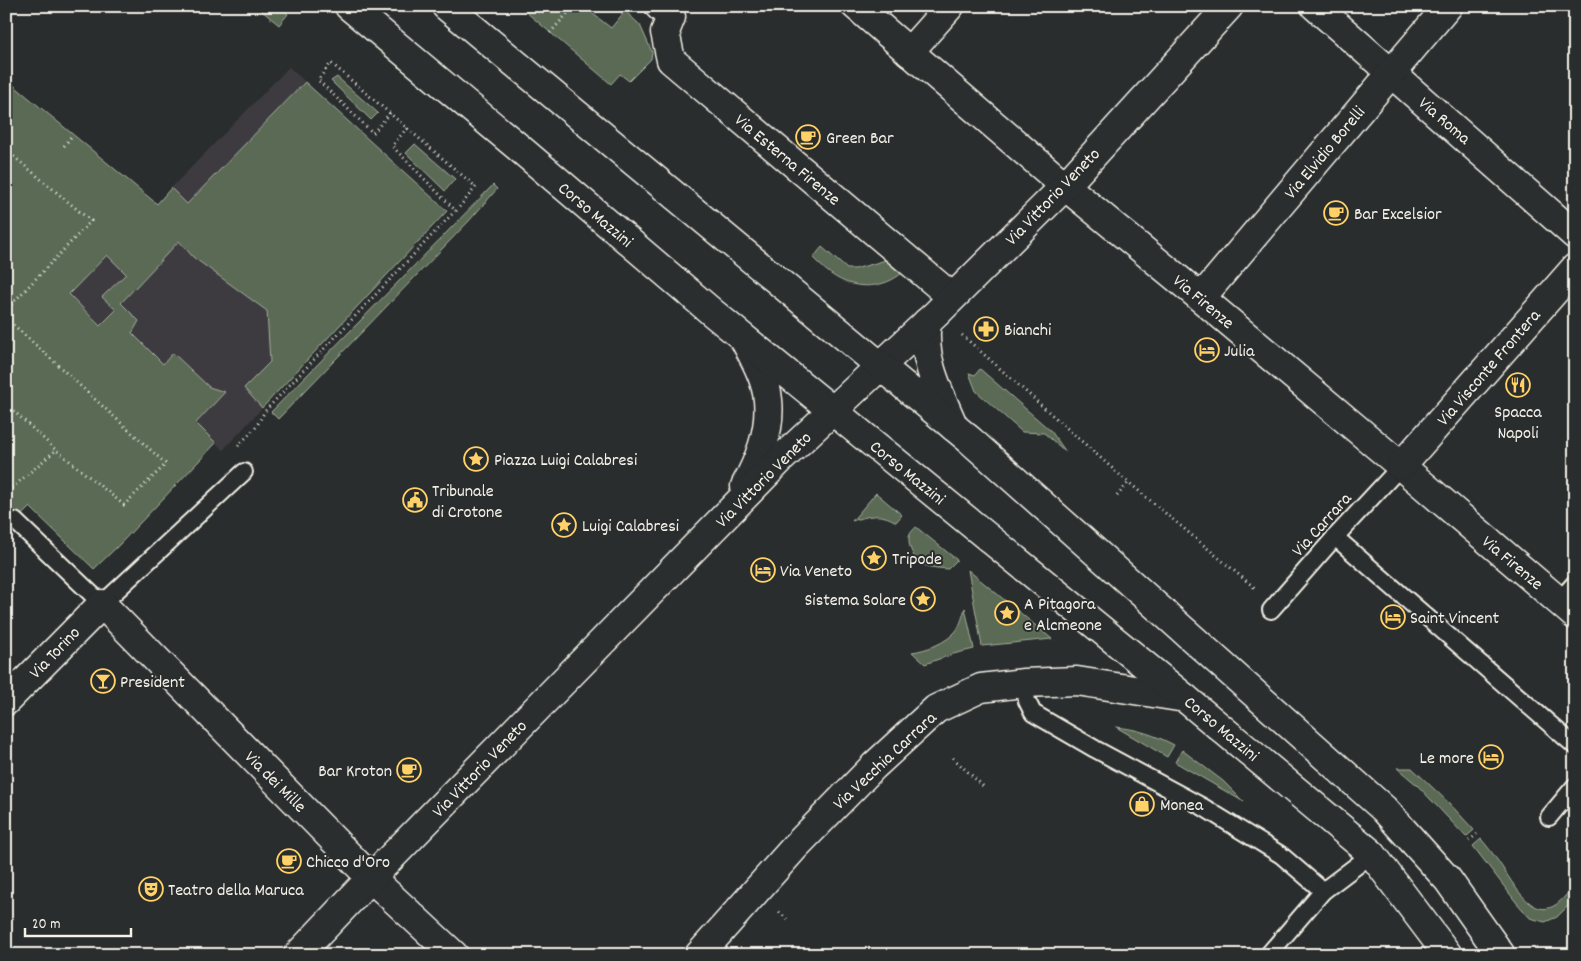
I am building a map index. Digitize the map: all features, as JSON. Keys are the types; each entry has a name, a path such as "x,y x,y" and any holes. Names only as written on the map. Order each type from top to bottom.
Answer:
{"street":[{"name":"Corso Mazzini","path":"349,6 744,339 1185,698 1372,854 1448,955"},
{"path":"446,6 954,427 1384,809 1448,880 1501,955"},
{"name":"Via Firenze","path":"856,6 1064,186 1401,466 1570,600"},
{"path":"909,52 950,6"},
{"name":"Via Vittorio Veneto","path":"298,955 782,458 939,311 1064,186 1230,6"},
{"name":"Via Roma","path":"1315,6 1575,235"},
{"name":"Via Elvidio Borelli","path":"1201,298 1448,6"},
{"name":"Via Esterna Firenze","path":"670,10 664,32 671,60 939,311"},
{"name":"Via Visconte Frontera","path":"1401,466 1575,268"},
{"path":"939,311 925,333 931,372 954,427"},
{"path":"729,512 747,482 764,445 769,402 758,365 744,339"},
{"name":"Via Torino","path":"6,701 102,604"},
{"name":"Via dei Mille","path":"102,604 371,878 454,955"},
{"name":"Via Vecchia Carrara","path":"699,955 795,847 874,766 936,709 981,688 1024,683 1077,681 1185,698"}],"lane":[{"name":"Via Carrara","path":"1273,608 1401,466"},
{"path":"15,521 102,604 244,472"},
{"path":"1335,537 1575,746"},
{"path":"1024,683 1027,701 1033,713 1095,749 1203,807 1281,855 1323,892"},
{"path":"1549,818 1575,786"},
{"path":"1268,955 1323,892 1372,854"}],"path":[{"path":"550,33 574,6"},
{"path":"235,448 256,427 265,411 456,211 476,187 390,113 331,63 318,80 373,133 390,113"},
{"path":"407,128 392,146 456,211"},
{"path":"64,146 73,134"},
{"path":"6,150 91,222 6,310"},
{"path":"939,311 1129,482 1273,608"},
{"path":"6,318 166,464 124,505 56,450 6,404"},
{"path":"6,493 56,450"},
{"path":"1117,496 1129,482"},
{"path":"953,758 985,788"},
{"path":"1469,841 1477,834"}],"shaded area":[{"path":"289,67 447,211 223,450 68,294"}],"green space":[{"path":"256,6 279,6 288,14 279,25"},
{"path":"519,6 583,6 611,28 625,11 640,25 652,52 651,59 629,81 620,74 611,84"},
{"path":"337,77 378,113 371,120 331,81"},
{"path":"6,79 157,204 171,188 187,204 305,82 447,211 262,408 244,388 270,362 267,311 193,257 179,241 121,303 139,321 132,333 163,364 173,353 209,387 225,392 196,423 216,443 94,569 30,507 6,530","holes":["107,255 126,274 102,297 116,310 100,326 69,294"]},
{"path":"415,144 455,179 445,191 406,153"},
{"path":"493,185 497,189 469,221 278,419 271,412"},
{"path":"822,247 847,269 855,269 886,260 902,273 887,282 871,286 845,282 830,274 813,258"},
{"path":"980,369 1051,431 1066,452 1044,433 1022,432 976,391 969,373 975,375"},
{"path":"876,493 902,515 896,522 880,516 869,516 852,521"},
{"path":"916,527 957,560 948,569 926,566 915,557 911,550 909,537"},
{"path":"968,570 1052,639 982,646"},
{"path":"965,608 974,649 925,664 912,652 936,645 952,635 962,620"},
{"path":"1116,727 1146,733 1174,745 1167,757"},
{"path":"1182,750 1223,781 1244,802 1175,762"},
{"path":"1397,768 1412,768 1474,830 1466,837 1417,785"},
{"path":"1481,839 1520,894 1534,906 1549,908 1557,904 1575,884 1575,899 1557,917 1545,922 1530,918 1473,846"}],"place":[{"name":"Green Bar","path":"808,137"},
{"name":"Bar Excelsior","path":"1336,213"},
{"name":"Bianchi","path":"986,329"},
{"name":"Julia","path":"1207,350"},
{"name":"Spacca Napoli","path":"1518,385"},
{"name":"Piazza Luigi Calabresi","path":"476,459"},
{"name":"Tribunale di Crotone","path":"415,500"},
{"name":"Luigi Calabresi","path":"564,525"},
{"name":"Tripode","path":"874,558"},
{"name":"Via Veneto","path":"763,570"},
{"name":"Sistema Solare","path":"923,599"},
{"name":"A Pitagora e Alcmeone","path":"1007,613"},
{"name":"Saint Vincent","path":"1393,617"},
{"name":"President","path":"103,681"},
{"name":"Le more","path":"1491,757"},
{"name":"Bar Kroton","path":"409,770"},
{"name":"Monea","path":"1142,804"},
{"name":"Chicco d'Oro","path":"289,861"},
{"name":"Teatro della Maruca","path":"151,889"}]}
